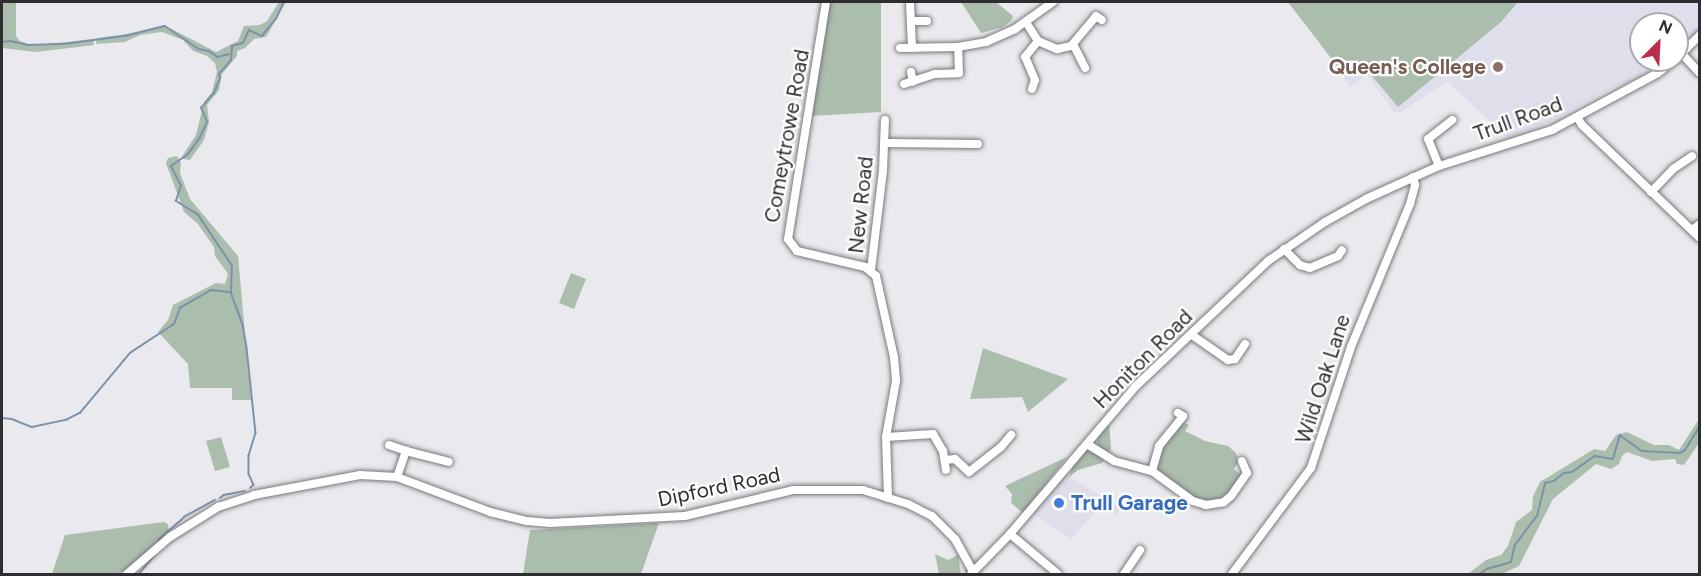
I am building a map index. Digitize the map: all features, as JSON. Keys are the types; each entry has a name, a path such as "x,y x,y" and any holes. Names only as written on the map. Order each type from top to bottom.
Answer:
{"street":[{"name":"Comeytrowe Road","path":"826,2 788,239 797,251 871,270"},
{"path":"911,2 912,48"},
{"path":"900,48 958,47 986,42 1026,22 1053,2"},
{"path":"1026,22 1038,41 1052,48 1065,48 1073,44 1096,16"},
{"path":"912,21 927,21"},
{"name":"Trull Road","path":"1689,46 1700,35"},
{"path":"1036,83 1025,57 1038,41"},
{"path":"1073,44 1085,68"},
{"path":"904,84 935,74 963,73 958,47"},
{"path":"910,72 913,82"},
{"name":"Trull Road","path":"1368,198 1439,166 1538,136 1659,72"},
{"path":"1576,117 1586,130 1700,238"},
{"name":"New Road","path":"871,270 885,143 885,120"},
{"path":"1439,166 1424,138 1452,120"},
{"name":"New Road","path":"885,143 978,144"},
{"path":"1652,192 1686,156"},
{"name":"Wild Oak Lane","path":"1232,574 1311,468 1321,447 1351,347 1410,204 1415,185 1413,177"},
{"name":"Honiton Road","path":"972,573 1010,534 1136,386 1192,335 1252,275 1284,249 1324,222 1368,198"},
{"path":"1692,230 1700,224"},
{"path":"1284,249 1300,265 1310,268 1341,255"},
{"path":"871,270 878,282 894,357 896,381 886,437 888,498"},
{"path":"1192,335 1228,360 1235,359 1245,344"},
{"path":"1152,471 1159,446 1184,416"},
{"path":"886,437 933,434 945,460 946,470"},
{"path":"945,460 955,459 971,475 1011,435"},
{"path":"1087,444 1114,461 1152,471 1192,501 1214,505 1232,496 1242,481 1247,473 1242,461"},
{"path":"389,445 449,462"},
{"path":"397,477 406,451"},
{"name":"Dipford Road","path":"127,574 170,537 218,507 254,495 360,475 397,477 490,512 550,524 685,516 793,490 852,489 888,498 923,511 939,522 955,539 972,573"},
{"path":"1010,534 1057,574"},
{"path":"1124,574 1140,554"}],"shaded area":[{"name":"Queen's College","path":"1287,2 1699,2 1699,30 1689,40 1689,12 1629,12 1629,72 1651,72 1612,88 1552,121 1509,140 1447,81 1400,113 1394,112 1367,74 1350,87 1311,31"},
{"path":"1066,475 1120,507 1117,515 1101,506 1071,539 1043,521 1034,513"}],"green space":[{"path":"2,2 16,2 16,36 20,41 34,46 93,39 94,45 36,52 2,48"},
{"path":"279,2 286,2 266,37 254,39 245,48 237,51 237,56 222,74 219,90 207,105 209,122 204,140 190,160 183,159 183,155 196,135 204,102 212,92 217,72 215,63 207,56 193,51 183,40 162,32 140,35 125,42 96,44 97,38 164,25 216,52 238,41 244,26 260,25 267,21"},
{"path":"829,2 881,2 881,112 811,116"},
{"path":"961,2 996,2 1013,16 1012,20 1003,27 981,33"},
{"path":"1288,2 1518,2 1501,22 1398,107 1361,63 1349,73 1341,71"},
{"path":"177,156 181,163 180,173 190,199 238,256 251,400 232,400 232,388 190,388 188,364 158,332 168,320 173,305 216,283 225,284 228,274 215,256 214,247 198,224 184,212 166,163 168,158"},
{"path":"571,273 586,279 574,309 559,303"},
{"path":"983,348 1068,379 1028,412 1022,397 970,399"},
{"path":"1699,419 1699,443 1684,465 1677,464 1675,459 1652,461 1627,452 1622,456 1619,464 1611,469 1596,464 1553,499 1519,566 1502,574 1468,574 1486,560 1501,555 1508,546 1516,522 1532,510 1533,496 1540,482 1594,449 1605,451 1616,435 1627,432 1654,445 1669,445 1679,450"},
{"path":"1109,422 1111,449 1102,463 1078,470 1069,477 1074,463 1084,451 1092,450"},
{"path":"1183,422 1189,425 1185,431 1205,441 1228,446 1236,453 1239,461 1234,469 1241,475 1230,492 1217,501 1199,501 1156,470 1162,447"},
{"path":"221,437 230,467 215,471 206,441"},
{"path":"1067,457 1023,513 1011,503 1012,494 1005,486"},
{"path":"164,522 168,524 169,534 124,571 117,574 52,574 65,535"},
{"path":"659,523 641,574 523,574 530,530"},
{"path":"935,554 948,560 958,555 961,574 939,574"}],"waterway":[{"path":"2,418 12,419 32,427 66,420 80,413 130,353 174,324 180,308 211,290 231,292 232,266 198,215 176,201 181,186 171,166 188,154 199,139 207,122 201,108 214,93 220,78 219,74 231,60 232,46 243,43 249,30 262,36 276,19 284,2"},
{"path":"2,42 11,41 29,45 63,44 125,36 165,26 199,49 209,51 218,57 229,54"},
{"path":"231,292 243,325 256,433 249,456 249,474 254,485 251,488"},
{"path":"1480,574 1487,569 1511,562 1515,545 1537,516 1545,483 1554,481 1564,473 1572,472 1595,456 1613,459 1620,435 1642,451 1680,453 1685,450 1700,426"},
{"path":"220,498 224,495 245,491"},
{"path":"158,540 184,517 215,500"},
{"path":"139,574 155,555"}],"place":[{"name":"Queen's College","path":"1498,67"},
{"name":"Trull Garage","path":"1059,503"}]}
